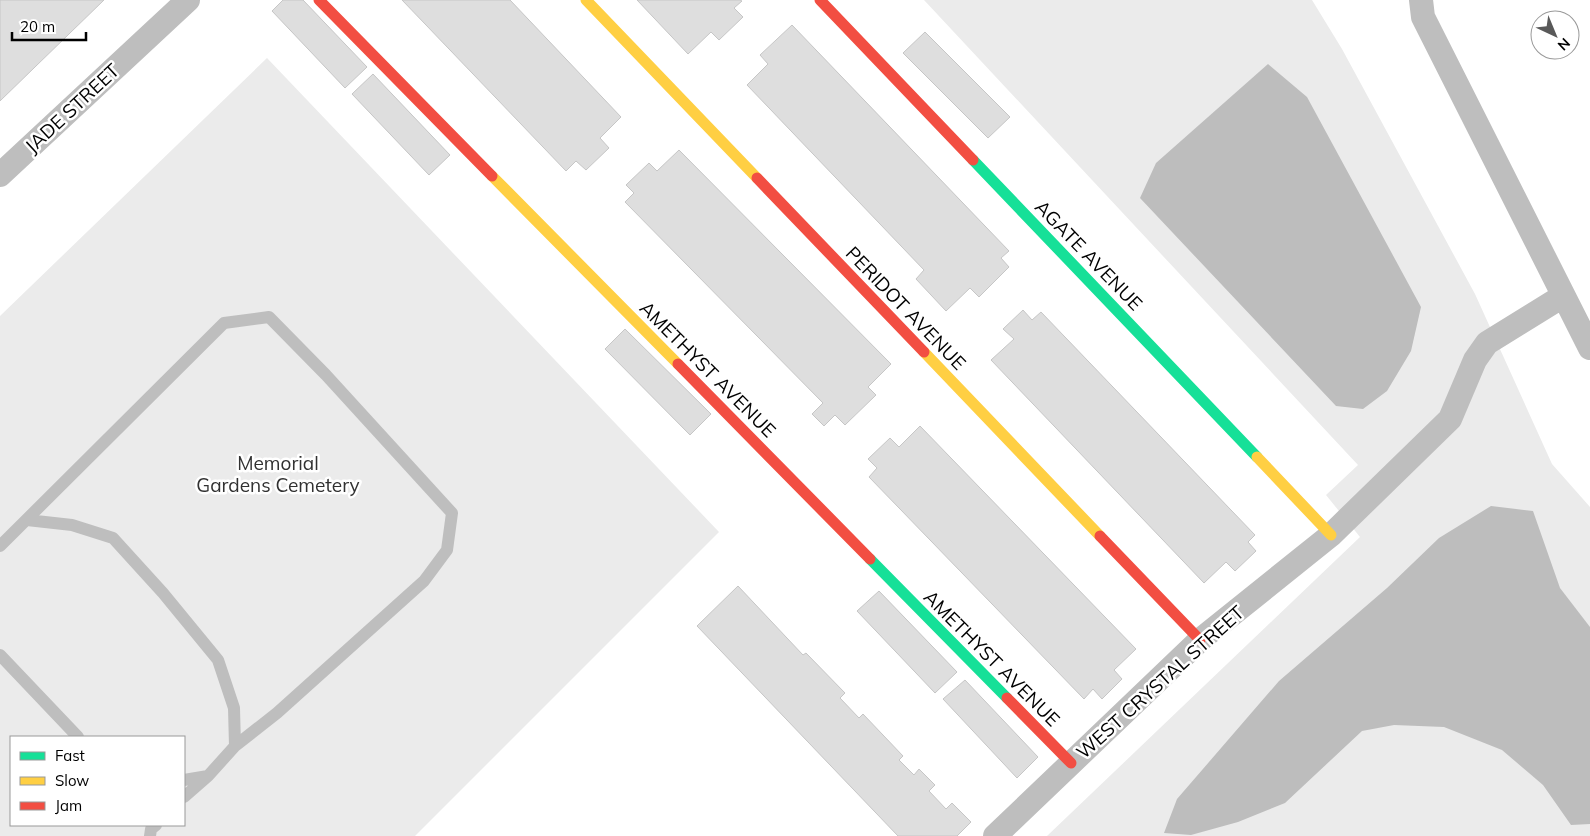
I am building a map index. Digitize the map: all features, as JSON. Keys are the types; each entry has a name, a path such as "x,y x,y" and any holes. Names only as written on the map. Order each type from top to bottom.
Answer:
{"street":[{"name":"JADE STREET","path":"0,175 188,0"},
{"name":"AMETHYST AVENUE","path":"319,0 1071,763"},
{"name":"PERIDOT AVENUE","path":"586,0 1200,640"},
{"name":"AGATE AVENUE","path":"820,0 1331,535"},
{"path":"1421,0 1422,17 1590,348"},
{"name":"WEST CRYSTAL STREET","path":"995,836 1200,640 1331,535 1450,419 1475,360 1487,343 1563,296"}],"lane":[{"path":"0,546 224,323 269,317 326,375 452,513 447,550 424,581 277,713 235,746 208,776 185,796"},
{"path":"27,520 72,525 113,538 120,545 163,593 218,660 234,708 235,746"},
{"path":"0,655 77,736"},
{"path":"185,780 208,776"}],"green space":[{"path":"924,0 1312,0 1342,49 1475,294 1552,464 1590,507 1590,836 1047,836 1360,537 1326,495 1358,465"},
{"name":"Memorial Gardens Cemetery","path":"267,58 719,532 415,836 0,836 0,316"}],"shaded area":[{"path":"1268,64 1307,97 1421,307 1411,351 1387,391 1363,409 1336,406 1140,198 1156,163"},
{"path":"1491,506 1533,511 1560,588 1590,627 1590,824 1571,825 1543,785 1502,750 1444,727 1394,725 1362,731 1285,803 1238,822 1191,835 1164,833 1177,799 1279,681 1387,588 1439,538"}],"building":[{"path":"0,0 104,0 0,101"},
{"path":"283,0 303,0 367,67 345,88 272,11"},
{"path":"402,0 510,0 621,117 600,138 609,148 586,170 576,161 566,171"},
{"path":"637,0 740,0 742,1 734,8 743,17 719,40 711,32 688,54"},
{"path":"792,25 1009,251 1001,258 1009,267 979,297 970,288 946,311 916,279 924,270 747,85 768,64 760,55"},
{"path":"925,32 1010,117 988,138 903,53"},
{"path":"373,74 450,155 429,175 352,94"},
{"path":"679,150 891,364 868,387 876,395 845,425 835,415 824,426 812,414 823,403 625,202 634,193 626,185 649,163 657,171"},
{"path":"1023,310 1032,320 1041,312 1255,535 1248,542 1256,551 1235,571 1226,562 1204,583 991,360 1014,339 1003,329"},
{"path":"625,329 711,414 690,435 605,349"},
{"path":"920,426 1136,649 1114,670 1122,679 1102,699 1093,689 1084,699 869,477 877,468 868,459 890,438 899,447"},
{"path":"738,586 803,655 806,653 845,693 840,698 859,718 863,714 903,756 899,760 914,775 919,769 935,785 929,791 946,809 952,803 971,822 957,836 898,836 697,626"},
{"path":"879,591 957,672 935,693 857,611"},
{"path":"965,680 1038,757 1017,778 943,699"}],"traffic: fast":[{"path":"973,160 1257,457"},
{"path":"870,559 1007,698"}],"traffic: slow":[{"path":"586,0 757,178"},
{"path":"492,176 678,364"},
{"path":"924,352 1100,536"},
{"path":"1257,457 1331,535"}],"traffic: jam":[{"path":"319,0 492,176"},
{"path":"820,0 973,160"},
{"path":"757,178 924,352"},
{"path":"678,364 870,559"},
{"path":"1100,536 1200,640"},
{"path":"1007,698 1071,763"}]}
